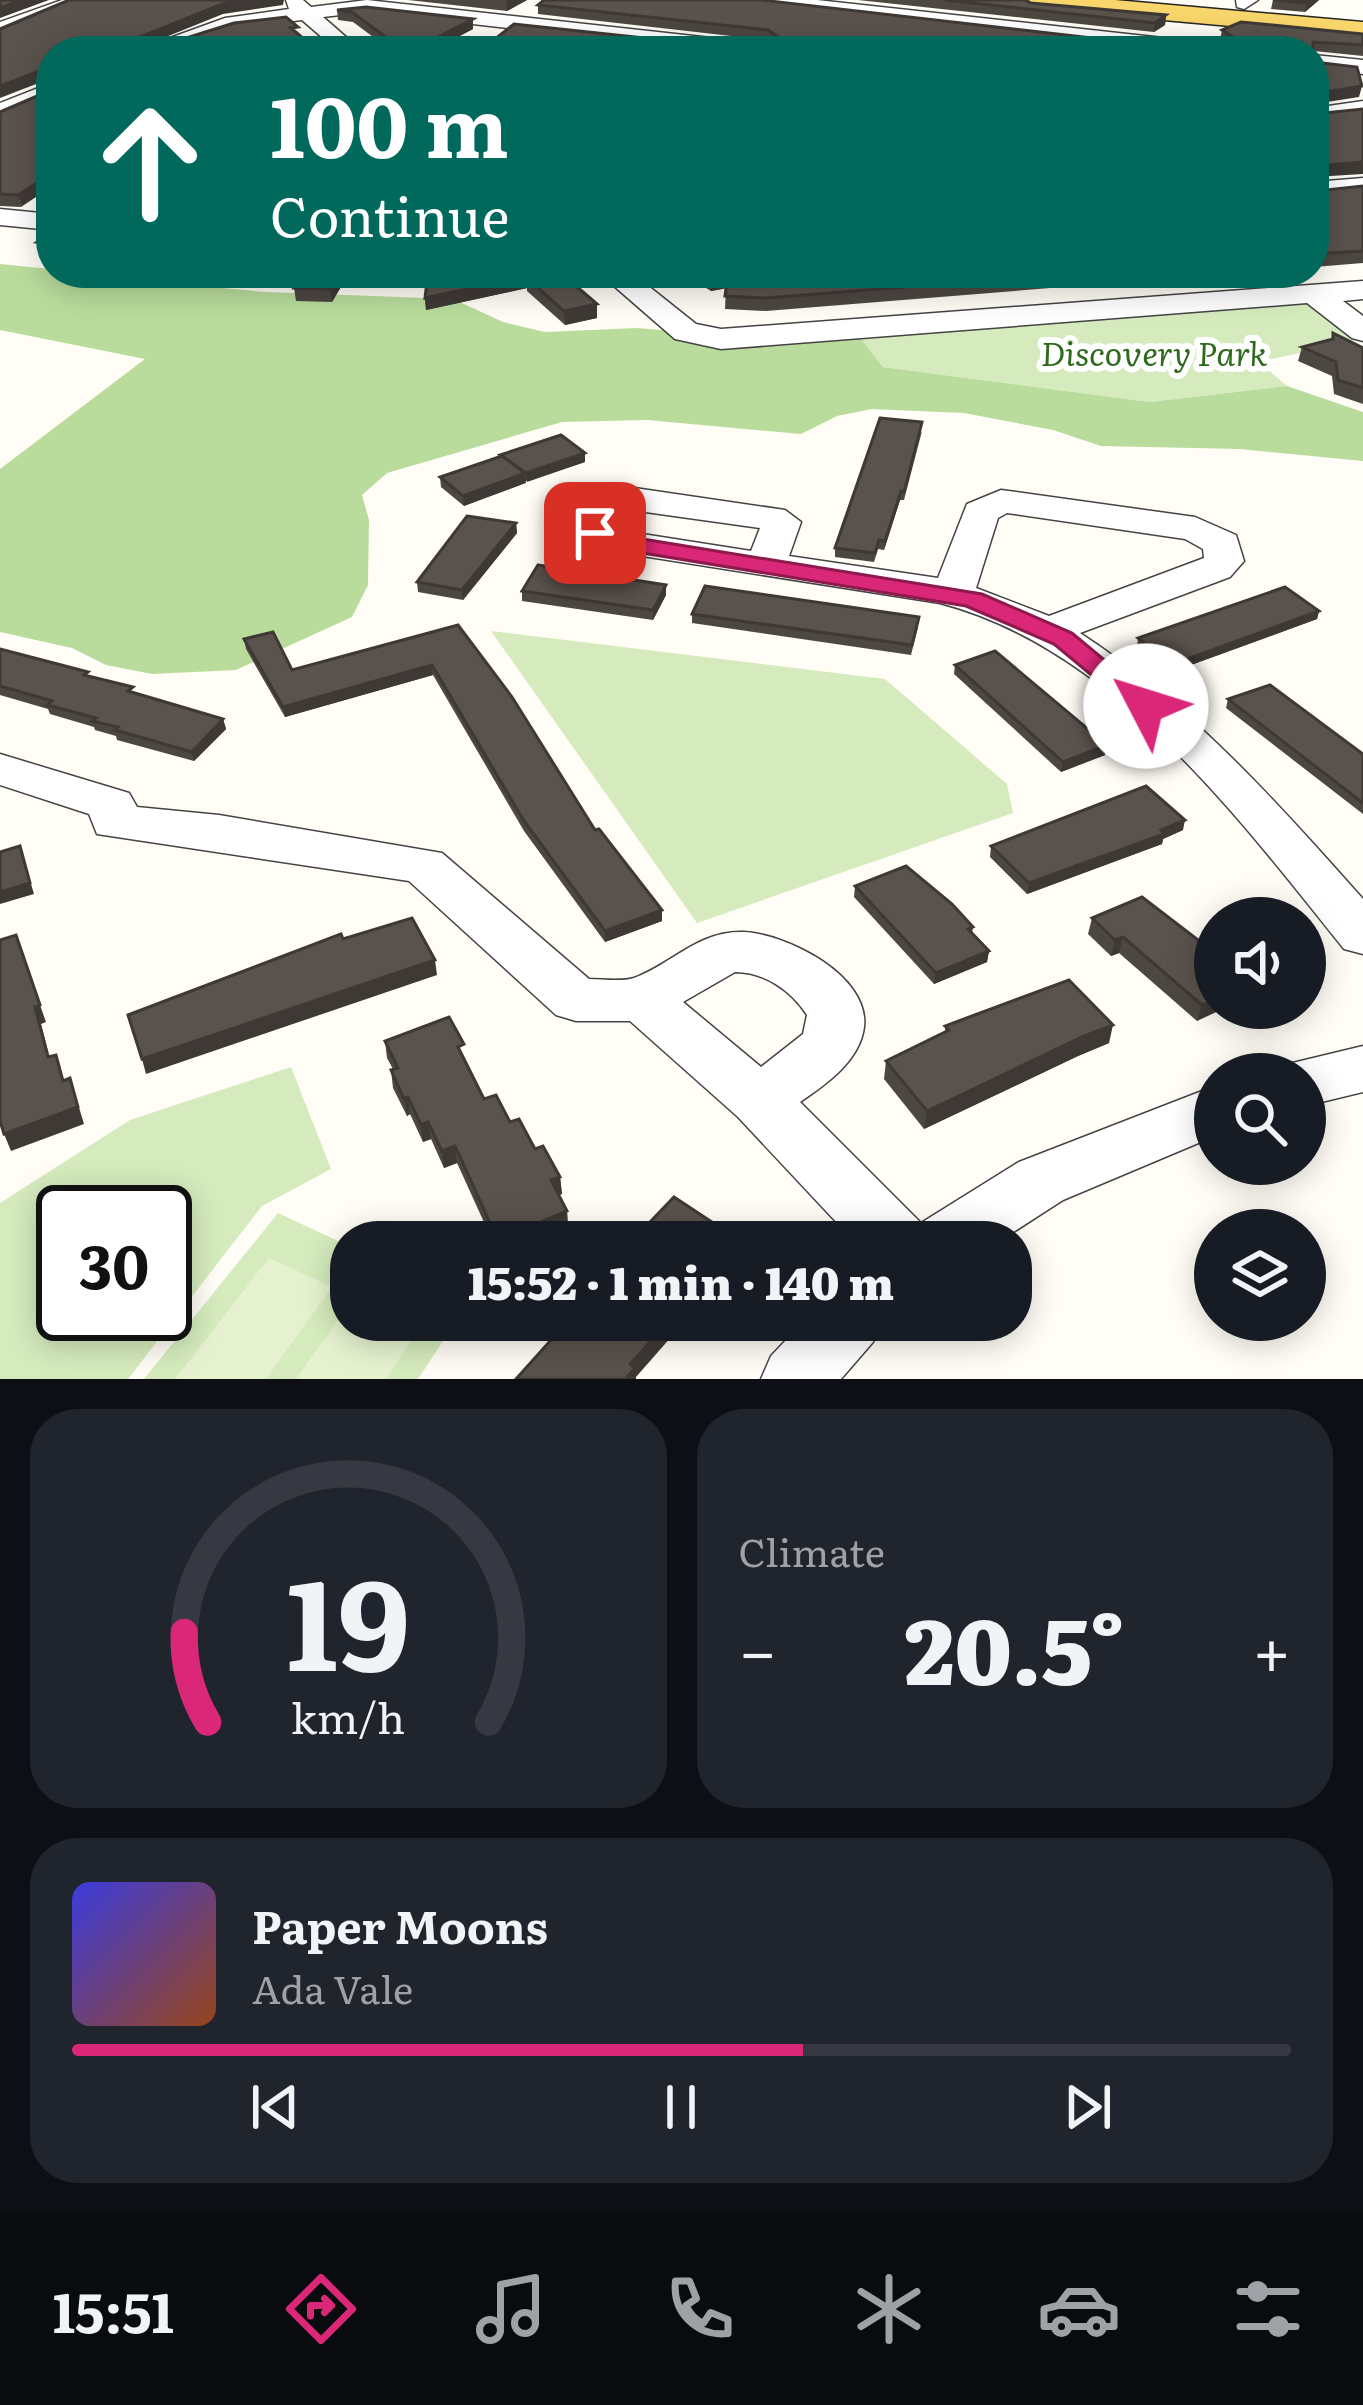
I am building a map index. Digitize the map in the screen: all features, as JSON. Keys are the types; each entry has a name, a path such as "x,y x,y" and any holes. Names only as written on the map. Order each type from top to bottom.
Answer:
{"main road":[{"path":"1030,0 1235,9"},
{"path":"1110,0 1235,9 1363,26"}],"street":[{"path":"0,29 81,0"},
{"path":"764,0 1065,36"},
{"path":"297,6 333,36"},
{"path":"188,36 297,6 392,6 642,36"},
{"path":"1194,36 1235,9"},
{"path":"1329,64 1363,67"},
{"path":"0,112 36,96"},
{"path":"1329,113 1363,108"},
{"path":"1329,189 1363,186"},
{"path":"0,217 36,218"},
{"path":"632,288 682,330 700,337 901,328 1363,290"},
{"path":"1314,294 1363,331"},
{"path":"953,594 981,512 1001,501 1195,529 1222,543 1224,561 1216,568 1050,630"},
{"path":"766,565 953,594 1050,630 1120,683 1213,768 1363,935"},
{"path":"0,769 112,804 115,822 218,832 424,866 576,1000 643,1000 711,959 733,952 754,951 786,962 829,999 835,1031 813,1057 759,1100"},
{"path":"643,1000 759,1100 877,1221"},
{"path":"1326,1077 1363,1069"},
{"path":"977,1221 1041,1181 1194,1119"},
{"path":"796,1379 830,1341"}],"green space":[{"path":"0,264 36,268 36,288 221,288 453,299 503,322 545,332 637,328 855,331 883,367 1150,402 1287,386 1363,412 1363,461 1239,449 1101,446 1053,430 964,413 872,409 837,416 801,434 647,420 562,422 387,473 362,495 369,520 368,585 352,617 236,670 152,674 106,665 72,648 0,632 0,469 145,359 0,330"},
{"name":"Discovery Park","path":"1314,294 1363,339 1259,362 1287,386 1150,402 883,367 855,331"},
{"path":"491,631 885,679 1007,784 1013,813 697,923"},
{"path":"291,1067 331,1169 262,1206 192,1296 192,1185 36,1185 36,1341 157,1341 128,1379 0,1379 0,1203 130,1120"},
{"path":"278,1213 330,1237 330,1341 443,1341 418,1379 144,1379 175,1341 192,1341 192,1320"},
{"path":"269,1258 330,1286 266,1379 175,1379"},
{"path":"330,1331 330,1341 411,1341 386,1379 296,1379"}],"building":[{"path":"69,0 252,0 222,4 143,36 36,36 36,72 0,86 0,29"},
{"path":"544,0 761,0 1075,36 777,36 768,30 538,5"},
{"path":"945,0 1025,0 1166,15 1155,23"},
{"path":"366,7 473,19 440,36 384,36 352,12 337,10"},
{"path":"286,17 298,27 291,28 300,36 193,36 234,23"},
{"path":"1241,22 1363,34 1363,45 1329,43 1329,36 1231,36 1222,30"},
{"path":"514,24 626,36 499,36"},
{"path":"1329,64 1357,67 1362,86 1329,92"},
{"path":"36,96 36,184 18,195 0,194 0,112"},
{"path":"1363,109 1363,162 1329,165 1329,112"},
{"path":"1363,186 1363,251 1329,253 1329,190"},
{"path":"426,288 472,288 425,298"},
{"path":"538,288 578,288 597,304 564,311"},
{"path":"726,288 892,288 766,298 725,296"},
{"path":"1333,333 1363,348 1363,388 1338,380 1336,362 1302,347 1333,339"},
{"path":"880,418 922,422 904,492 885,541 879,540 875,553 835,548"},
{"path":"561,435 585,453 526,473 500,455"},
{"path":"502,456 525,473 463,496 440,477"},
{"path":"467,516 516,523 462,590 417,582"},
{"path":"538,565 666,585 653,610 522,591"},
{"path":"705,586 919,617 912,645 692,614"},
{"path":"1285,587 1319,611 1171,665 1138,638"},
{"path":"458,625 512,697 595,830 599,829 662,910 605,931 524,821 432,665 283,707 244,639 273,632 292,670"},
{"path":"0,649 88,672 84,675 223,719 192,752 115,730 118,727 92,721 96,718 47,705 52,701 0,686"},
{"path":"995,651 1107,745 1063,762 955,665"},
{"path":"1270,685 1363,754 1363,803 1228,699"},
{"path":"1146,786 1185,820 1161,830 1164,834 1029,883 991,846"},
{"path":"20,846 30,883 0,892 0,852"},
{"path":"906,866 952,904 989,951 936,973 855,886"},
{"path":"1142,897 1194,937 1194,998 1123,937 1115,940 1092,918"},
{"path":"412,918 435,960 142,1059 128,1015 341,934 343,939"},
{"path":"16,935 40,1005 35,1007 48,1057 56,1055 63,1081 70,1078 78,1107 4,1134 0,1121 0,940"},
{"path":"1069,980 1113,1025 927,1111 886,1061 949,1030 945,1026"},
{"path":"449,1017 484,1099 496,1095 510,1122 519,1119 535,1149 543,1146 560,1177 551,1180 567,1211 543,1221 489,1221 455,1146 442,1151 428,1122 421,1125 408,1097 404,1099 391,1070 398,1068 385,1041"},
{"path":"674,1197 710,1221 651,1221"},
{"path":"550,1341 651,1341 630,1364 635,1368 625,1379 516,1379"}],"route":[{"path":"595,533 606,540 973,599 1063,638 1146,706"}]}
